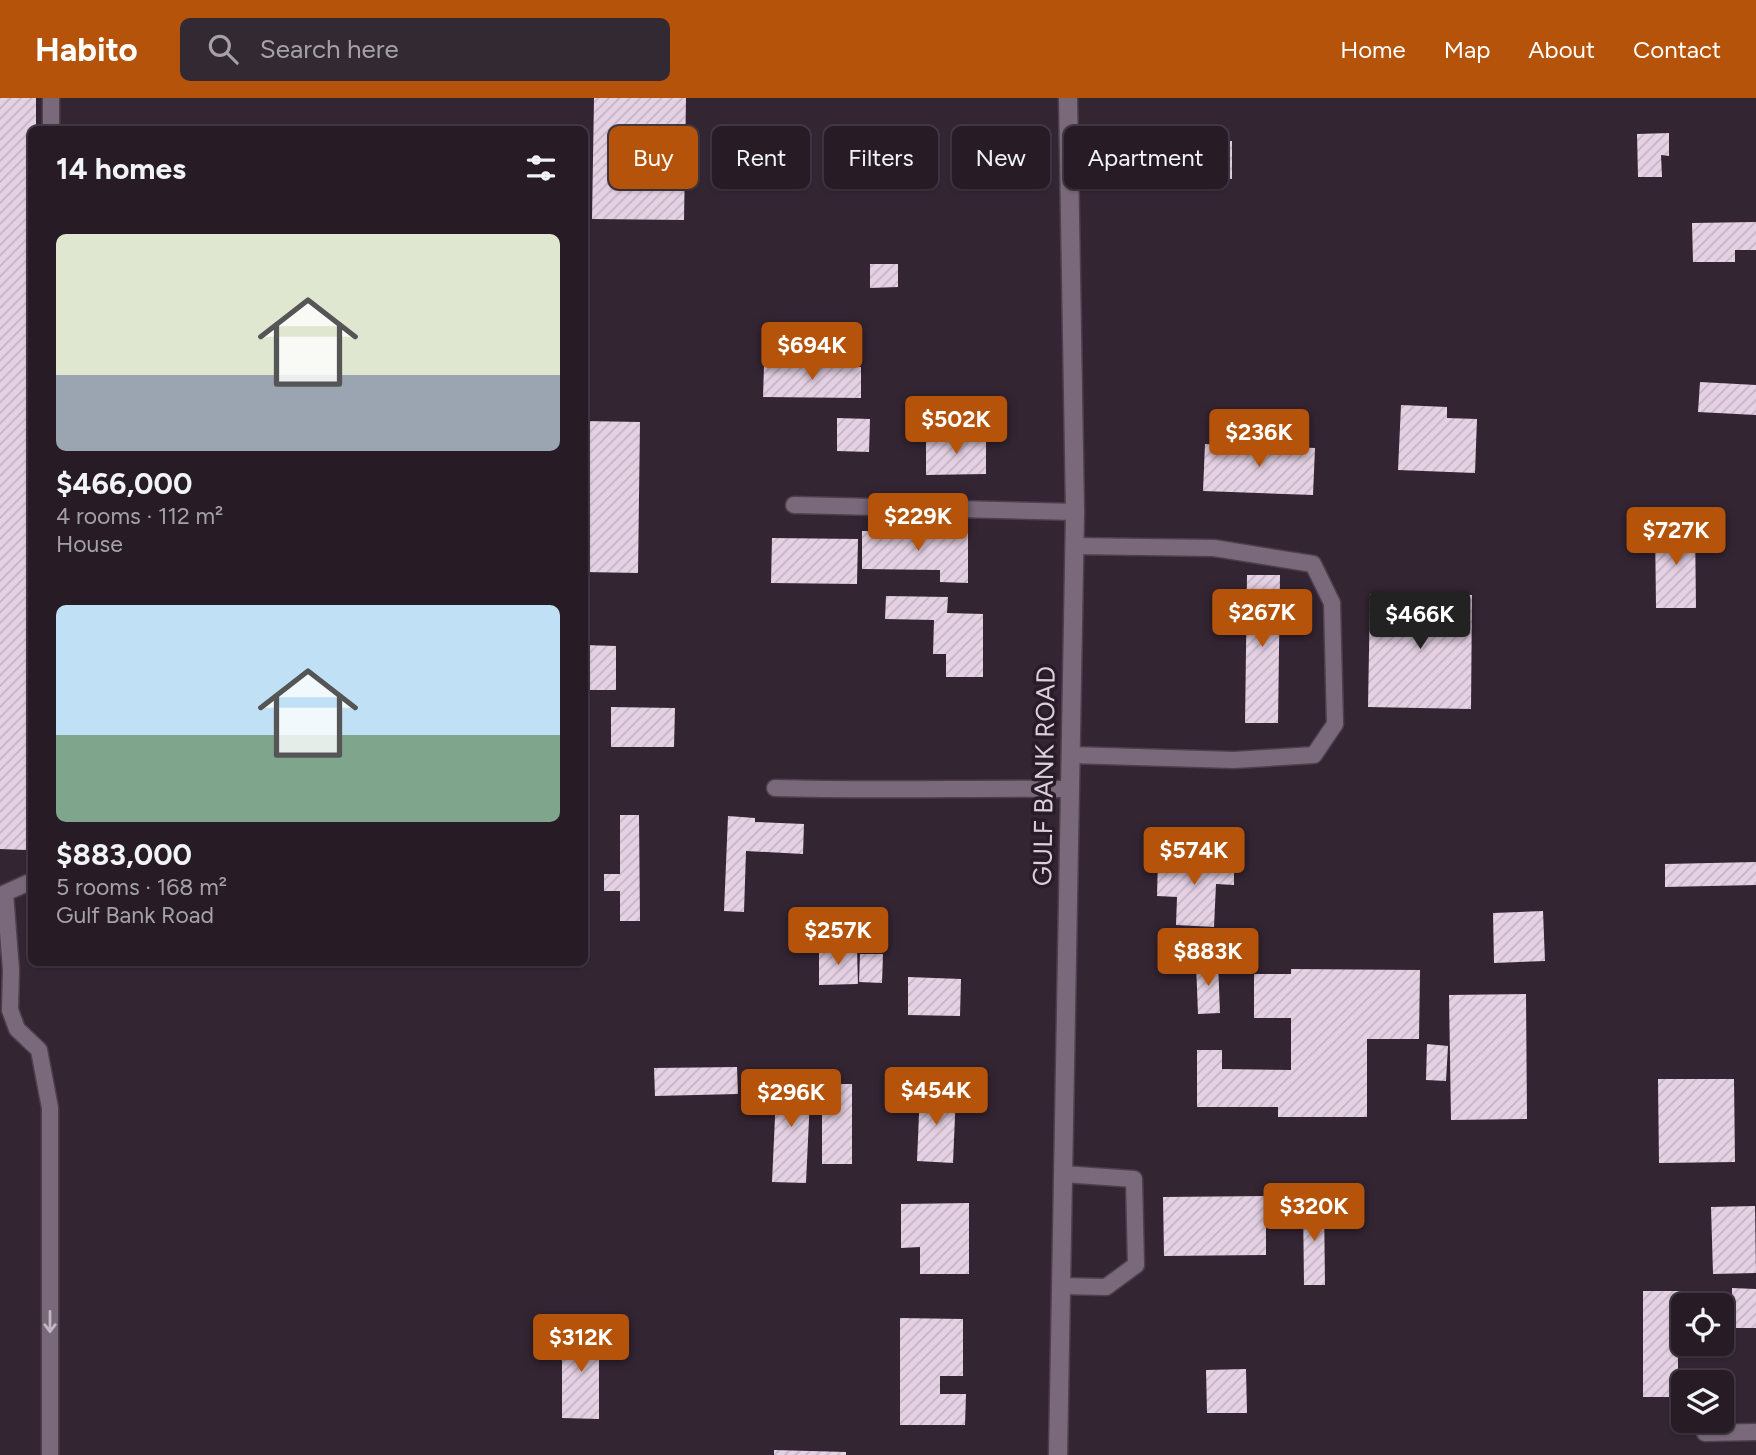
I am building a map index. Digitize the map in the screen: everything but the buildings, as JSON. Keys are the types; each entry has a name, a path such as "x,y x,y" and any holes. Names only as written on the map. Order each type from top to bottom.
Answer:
{"main road":[{"name":"GULF BANK ROAD","path":"1058,1455 1075,512 1068,98"}],"lane":[{"path":"51,98 51,126"},
{"path":"794,505 1075,512"},
{"path":"1070,755 1234,760 1314,755 1335,724 1332,603 1312,564 1214,548 1074,546"},
{"path":"775,789 1070,789"},
{"path":"28,883 5,893 11,970 10,1010 17,1029 39,1050 50,1108 50,1455"},
{"path":"1061,1286 1106,1287 1136,1265 1134,1179 1063,1174"},
{"path":"1734,1432 1756,1432"}]}
